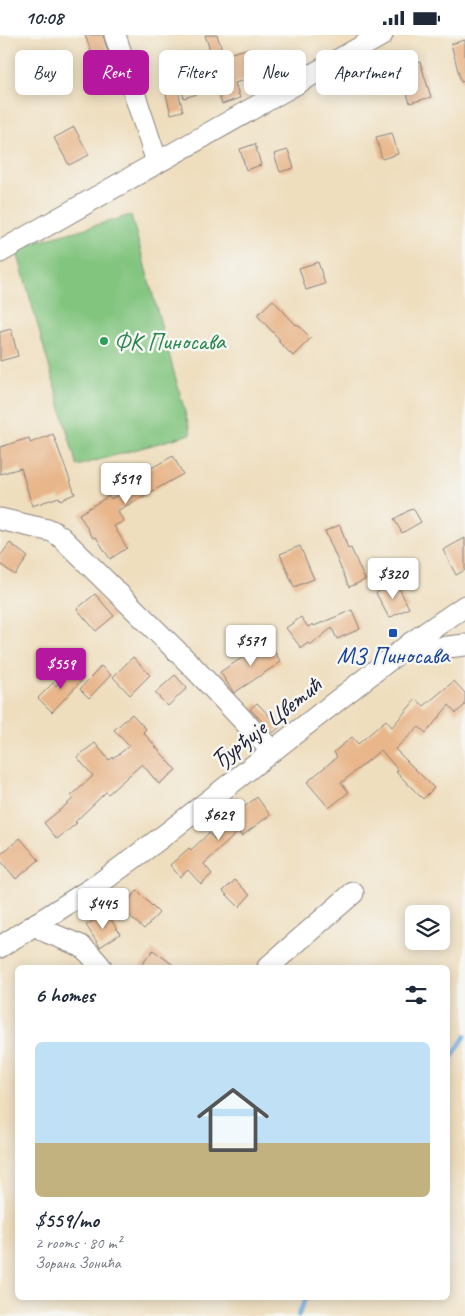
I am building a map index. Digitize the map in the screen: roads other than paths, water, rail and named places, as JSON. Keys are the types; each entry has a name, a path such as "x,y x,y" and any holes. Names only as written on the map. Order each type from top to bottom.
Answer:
{"street":[{"path":"115,35 157,163"},
{"path":"0,252 382,35"},
{"path":"0,519 52,531 61,537 193,667 272,751"},
{"name":"Ђурђије Цветић","path":"0,947 100,883 147,849 411,643 465,606"},
{"path":"411,643 422,650 465,645"},
{"path":"270,965 353,893"},
{"path":"38,923 43,930 81,946 99,965"}],"waterway":[{"path":"450,1061 465,1036"},
{"path":"298,1316 305,1300"}],"place":[{"name":"ФК Пиносава","path":"104,341"},
{"name":"МЗ Пиносава","path":"393,633"}]}
